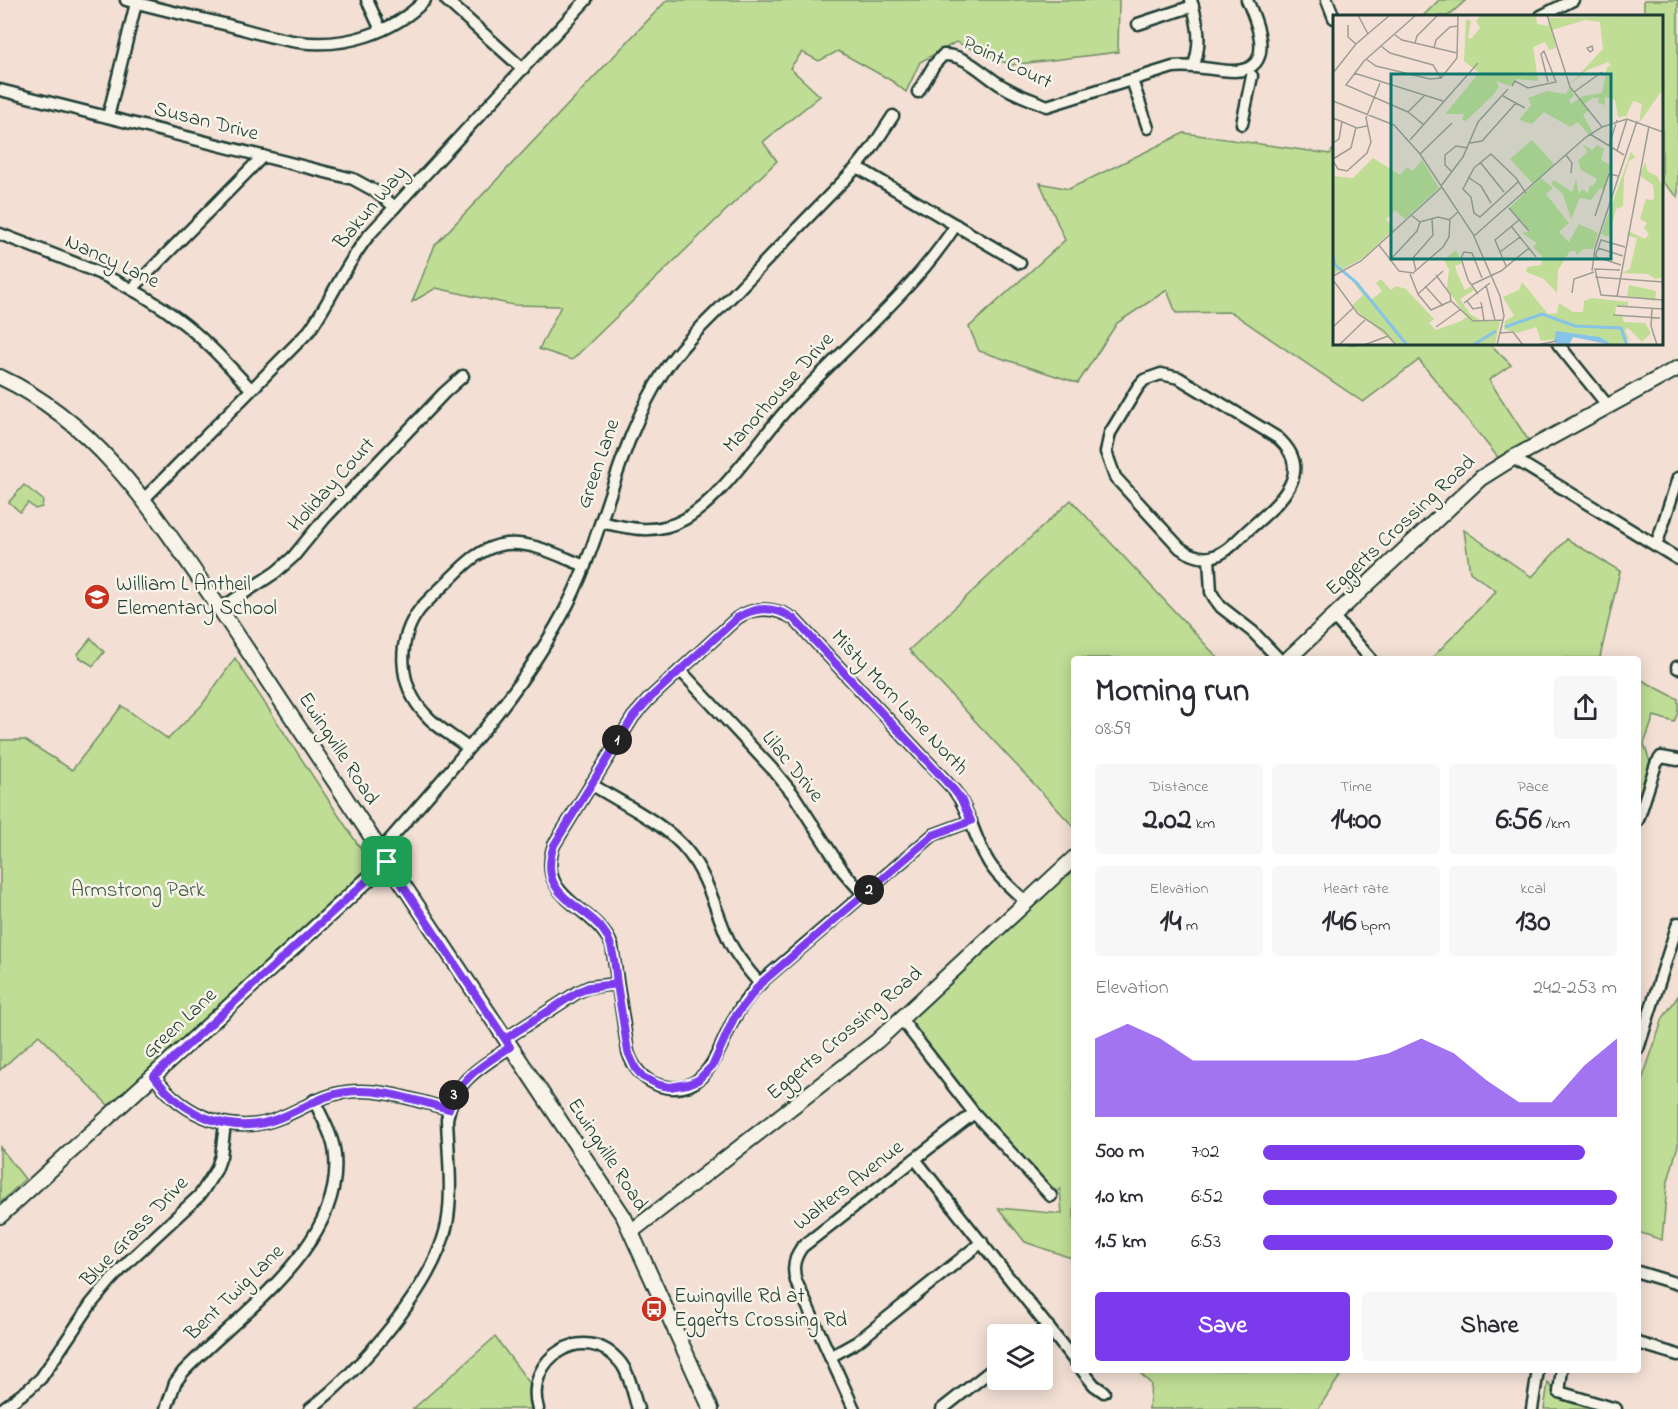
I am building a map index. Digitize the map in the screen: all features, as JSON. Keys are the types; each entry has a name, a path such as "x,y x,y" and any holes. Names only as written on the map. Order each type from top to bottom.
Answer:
{"street":[{"path":"367,0 381,30"},
{"path":"108,117 131,1 299,42 318,44 349,41 381,30 408,15 425,0"},
{"path":"446,0 523,69"},
{"name":"Bakun Way","path":"144,499 309,331 322,313 357,250 586,0"},
{"name":"Point Court","path":"918,92 934,65 943,55 954,55 984,72 1004,87 1047,106 1173,67 1194,65 1236,71 1250,66 1255,61 1261,38 1248,0"},
{"path":"1327,0 1334,15"},
{"path":"1543,15 1573,0"},
{"path":"1138,24 1192,3 1200,34 1194,65"},
{"path":"1242,124 1252,76"},
{"path":"1132,80 1148,128"},
{"name":"Susan Drive","path":"0,90 353,179 375,191 395,207"},
{"name":"Green Lane","path":"0,1216 154,1076 384,856 537,658 569,601 585,566 631,434 644,405 666,369 698,329 857,167 893,116"},
{"path":"132,289 262,156"},
{"path":"857,167 1020,263"},
{"name":"Manorhouse Drive","path":"601,522 632,529 652,530 673,525 693,514 727,481 808,386 925,268 956,225"},
{"name":"Nancy Lane","path":"0,234 106,276 132,289 178,319 203,340 251,389"},
{"path":"1559,345 1608,406"},
{"name":"Eggerts Crossing Road","path":"1290,656 1482,478 1513,458 1678,368"},
{"path":"1169,374 1179,378 1278,438 1285,445 1292,460 1292,483 1280,501 1227,550 1209,558 1193,555 1180,548 1115,477 1108,460 1106,452 1110,433 1138,387 1144,380 1155,375 1169,374"},
{"name":"Holiday Court","path":"220,609 276,572 293,557 325,518 463,376"},
{"name":"Ewingville Road","path":"0,377 48,405 89,437 144,499 220,609 632,1231 711,1409"},
{"path":"1513,458 1678,559"},
{"path":"1656,546 1678,478"},
{"path":"468,748 425,715 411,695 403,656 413,620 421,608 468,561 496,546 519,544 531,546 585,566"},
{"path":"1209,558 1211,592 1215,600 1253,632 1276,656"},
{"name":"Misty Morn Lane North","path":"680,670 737,618 755,610 764,609 774,610 794,619 954,790 961,799 991,868 1026,902"},
{"path":"1334,617 1368,656"},
{"path":"680,670 633,717 554,845 550,863 550,873 559,892 603,930 612,946 628,1052 636,1069 643,1077 659,1085 670,1087 698,1080 713,1065 734,1018 760,984 933,835 971,821"},
{"name":"Lilac Drive","path":"680,670 793,794 843,871 864,895"},
{"path":"1641,811 1656,764 1661,757 1678,760"},
{"path":"591,784 668,831 689,853 698,867 730,943 738,957 760,984"},
{"name":"Eggerts Crossing Road","path":"632,1231 848,1064 901,1019 1071,861"},
{"path":"1641,1040 1678,923"},
{"path":"310,1409 374,1346 415,1293 438,1254 444,1236 449,1205 447,1119 456,1092 462,1083 508,1043 578,992 589,987 617,984"},
{"path":"901,1019 974,1113 1051,1196"},
{"path":"154,1076 182,1106 225,1124 268,1122 314,1100 346,1092 377,1092 449,1109"},
{"name":"Bent Twig Lane","path":"166,1409 183,1372 288,1271 320,1225 333,1186 335,1155 333,1143 314,1100"},
{"name":"Walters Avenue","path":"854,1409 794,1276 793,1268 797,1253 974,1113"},
{"name":"Blue Grass Drive","path":"2,1409 40,1378 91,1304 123,1267 200,1195 216,1170 223,1144 225,1124"},
{"path":"915,1159 1046,1324"},
{"path":"830,1357 857,1341 982,1242"},
{"path":"1641,1273 1678,1284"},
{"path":"1053,1333 1071,1356"},
{"path":"1641,1344 1678,1355"},
{"path":"538,1409 536,1381 544,1363 559,1350 578,1345 598,1347 614,1356 626,1371 638,1409"},
{"path":"1084,1373 1094,1385 1104,1392"},
{"path":"1532,1409 1538,1373"},
{"path":"1562,1373 1559,1392 1616,1409"},
{"path":"942,1409 987,1374"}],"green space":[{"path":"667,0 1119,0 1118,52 1011,65 956,42 920,62 906,92 892,81 838,51 819,61 802,52 790,68 820,96 763,142 777,161 572,360 539,349 561,306 513,305 436,288 412,302 435,245"},
{"path":"1439,0 1466,0 1449,15 1424,15"},
{"path":"1644,0 1678,0 1678,197 1663,183 1663,15 1644,15"},
{"path":"1184,133 1330,154 1333,150 1333,345 1491,345 1511,365 1489,380 1534,449 1505,466 1419,360 1363,402 1231,312 1176,313 1167,290 1117,323 1078,383 979,351 969,327 1065,240 1040,183 1069,189"},
{"path":"24,485 43,500 42,507 35,509 28,503 20,512 9,502"},
{"path":"1071,500 1216,656 1071,656 1071,824 909,650"},
{"path":"1464,530 1532,577 1567,539 1620,571 1600,656 1434,656 1496,591 1470,572"},
{"path":"91,638 104,652 93,666 78,654"},
{"name":"Armstrong Park","path":"235,658 366,857 364,871 109,1106 39,1035 0,1070 0,740 25,740 72,770 122,706 168,739 202,705"},
{"path":"1641,680 1678,699 1678,712 1674,722 1654,716 1644,744 1655,777 1641,817"},
{"path":"1071,861 1071,1258 1025,1242 998,1208 1062,1214 1060,1189 1051,1196 901,1019"},
{"path":"1678,996 1678,1145 1667,1185 1662,1240 1641,1233 1641,1083 1663,1018"},
{"path":"0,1147 25,1179 0,1203"},
{"path":"495,1337 534,1389 538,1409 413,1409"},
{"path":"1140,1373 1342,1373 1318,1409 1149,1409 1151,1384"},
{"path":"1548,1383 1563,1400 1591,1409 1544,1409"}],"place":[{"name":"William L Antheil Elementary School","path":"97,597"},
{"name":"Ewingville Rd at Eggerts Crossing Rd","path":"654,1309"}],"route":[{"path":"387,862 154,1076 182,1106 209,1119 239,1125 268,1122 314,1100 346,1092 384,1093 449,1109 462,1083 510,1047 505,1039 516,1032 578,992 589,987 598,986 617,984 628,1052 636,1069 643,1077 659,1085 679,1087 688,1084 698,1080 713,1065 734,1018 760,984 933,835 971,821 961,799 954,790 794,619 774,610 764,609 745,613 737,618 649,699 625,726 554,845 550,863 553,882 566,899 603,930 612,946 617,984 589,987 578,992 505,1039 387,862"}]}
